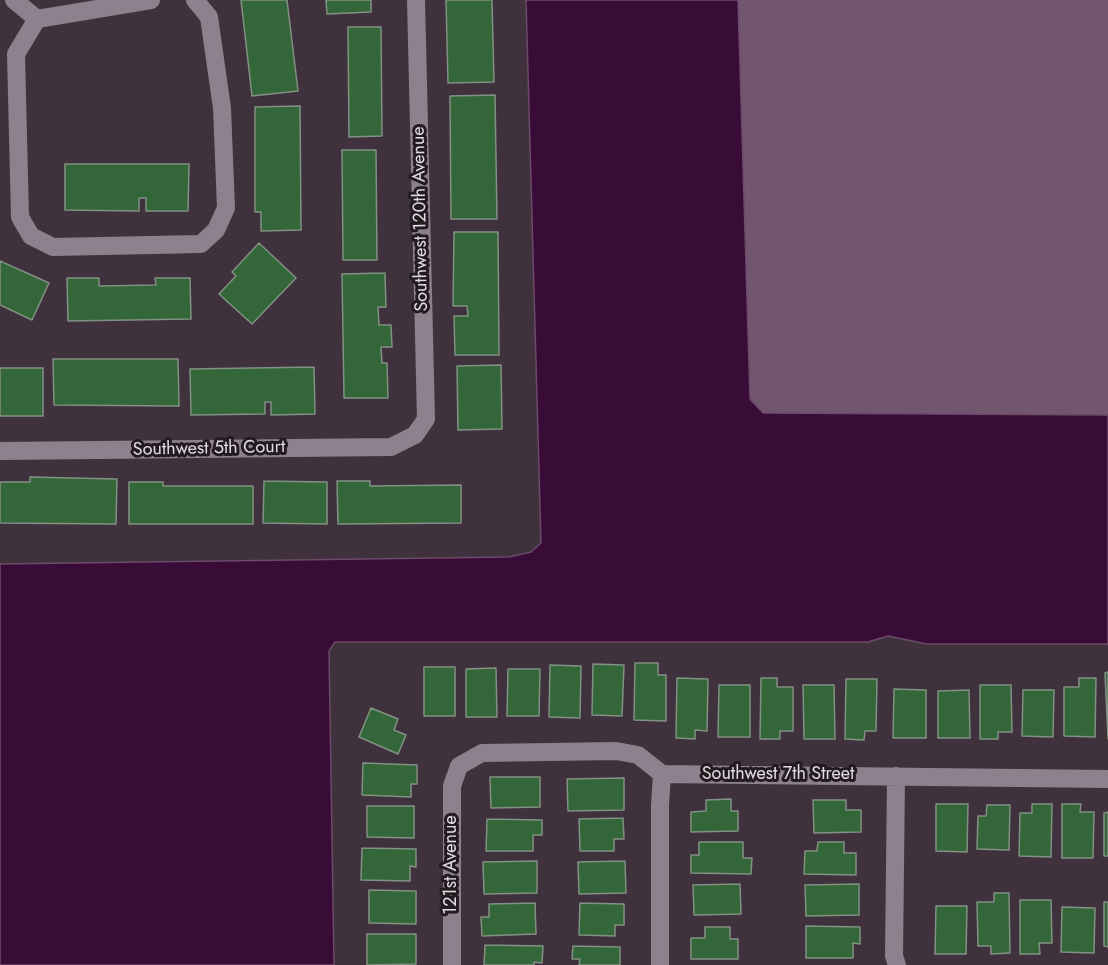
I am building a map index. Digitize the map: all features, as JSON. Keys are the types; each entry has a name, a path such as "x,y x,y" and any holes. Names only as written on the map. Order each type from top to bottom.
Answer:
{"street":[{"path":"14,0 37,19 151,0"},
{"path":"37,19 16,54 20,217 32,236 53,247 201,244 216,230 226,208 222,108 209,17 195,0"},
{"name":"Southwest 120th Avenue","path":"414,435 426,419 416,0"},
{"name":"Southwest 5th Court","path":"0,451 391,447 414,435"},
{"name":"121st Avenue","path":"452,965 452,786 459,766 482,753 616,751 638,755 662,774"},
{"path":"660,965 662,774"},
{"name":"Southwest 7th Street","path":"662,774 1108,779"},
{"path":"896,776 894,956 897,965"}],"shaded area":[{"path":"526,0 738,0 750,399 763,413 1108,415 1108,644 927,644 888,636 868,642 335,642 329,651 334,965 0,965 0,564 509,557 531,552 541,543"},
{"path":"738,0 1108,0 1108,415 762,413 749,399"}],"building":[{"path":"241,0 287,0 298,91 252,96"},
{"path":"326,0 371,0 371,12 327,14"},
{"path":"446,0 492,0 494,82 448,83"},
{"path":"348,27 381,27 382,136 349,137"},
{"path":"495,95 497,219 451,219 450,96"},
{"path":"300,106 301,230 261,231 261,212 255,212 255,107"},
{"path":"342,150 376,150 377,260 343,260"},
{"path":"65,164 189,164 188,211 146,211 146,198 139,198 139,211 65,210"},
{"path":"454,232 498,232 499,355 455,355 454,316 468,316 467,306 453,306"},
{"path":"259,243 296,278 252,324 219,294 236,276 232,272"},
{"path":"0,261 49,283 32,320 0,305"},
{"path":"385,273 386,307 378,307 379,325 391,325 392,347 381,347 382,363 387,363 388,398 344,398 342,274"},
{"path":"67,278 99,278 99,286 156,285 155,278 190,278 191,319 68,321"},
{"path":"53,359 178,359 179,406 54,405"},
{"path":"501,365 502,429 458,430 457,366"},
{"path":"314,367 315,414 271,415 271,402 265,402 265,414 191,415 190,369"},
{"path":"0,368 43,368 43,416 0,416"},
{"path":"30,477 117,479 116,524 0,523 0,482 30,482"},
{"path":"264,481 327,482 327,524 263,523"},
{"path":"337,481 370,481 370,486 461,485 461,523 338,524"},
{"path":"129,482 163,482 163,486 253,486 253,524 129,524"},
{"path":"635,663 658,663 658,675 666,675 666,721 634,720"},
{"path":"593,664 624,665 622,716 592,715"},
{"path":"550,665 581,666 580,718 549,717"},
{"path":"424,667 455,667 455,716 424,716"},
{"path":"496,668 497,717 466,717 466,669"},
{"path":"508,669 540,669 539,716 507,716"},
{"path":"1108,672 1108,739 1105,673"},
{"path":"677,678 708,679 707,731 695,730 695,739 676,738"},
{"path":"761,678 777,678 777,687 793,687 793,731 780,731 780,739 760,739"},
{"path":"1079,678 1096,678 1095,737 1064,736 1064,687 1079,687"},
{"path":"846,679 877,679 876,731 865,731 864,740 845,739"},
{"path":"719,685 750,685 750,737 718,737"},
{"path":"803,685 834,685 835,739 804,739"},
{"path":"980,685 1011,685 1012,732 998,732 998,739 980,739"},
{"path":"894,689 926,690 926,738 893,738"},
{"path":"969,690 970,738 938,738 938,691"},
{"path":"1023,690 1054,690 1053,737 1022,736"},
{"path":"371,708 398,719 394,730 406,735 398,754 359,737"},
{"path":"363,763 417,765 417,784 411,784 411,797 362,795"},
{"path":"490,777 540,777 540,807 491,808"},
{"path":"624,778 624,810 568,811 567,779"},
{"path":"731,799 731,811 738,811 738,831 691,832 691,812 706,811 706,800"},
{"path":"813,800 846,800 846,810 861,810 861,832 814,833"},
{"path":"936,804 968,804 967,852 936,851"},
{"path":"1032,804 1052,804 1051,857 1019,856 1020,813 1032,813"},
{"path":"1062,804 1081,804 1080,812 1094,812 1093,858 1062,858"},
{"path":"987,805 1010,805 1009,850 977,849 978,816 986,816"},
{"path":"367,806 414,806 414,838 367,837"},
{"path":"1108,812 1108,856 1104,856 1104,813"},
{"path":"623,818 624,839 614,839 614,851 580,851 579,819"},
{"path":"487,819 542,820 542,835 533,835 533,851 486,851"},
{"path":"699,842 743,842 743,858 752,858 751,874 691,873 691,855 699,855"},
{"path":"818,842 844,842 844,853 856,853 856,875 804,874 805,851 817,851"},
{"path":"362,848 416,849 416,867 410,866 410,881 361,880"},
{"path":"537,861 537,893 484,894 483,862"},
{"path":"625,861 626,893 579,894 578,862"},
{"path":"740,884 741,914 694,915 693,885"},
{"path":"859,884 859,915 806,916 805,885"},
{"path":"369,890 416,891 416,924 369,923"},
{"path":"994,893 1009,893 1010,953 991,954 991,946 978,946 977,902 994,902"},
{"path":"1020,900 1051,900 1052,943 1039,943 1040,954 1020,954"},
{"path":"1104,902 1108,902 1108,947 1104,946"},
{"path":"535,903 536,934 482,936 481,917 489,917 489,904"},
{"path":"580,903 624,904 624,925 615,925 615,936 579,935"},
{"path":"936,906 967,906 966,954 935,954"},
{"path":"1062,907 1095,908 1094,953 1061,952"},
{"path":"806,926 860,927 860,944 853,943 853,958 806,958"},
{"path":"705,927 730,927 730,939 738,939 738,959 691,959 691,938 705,938"},
{"path":"367,934 416,934 416,964 367,965"},
{"path":"485,945 543,946 542,963 484,965"},
{"path":"573,946 620,947 620,965 579,965 580,959 572,959"}]}
